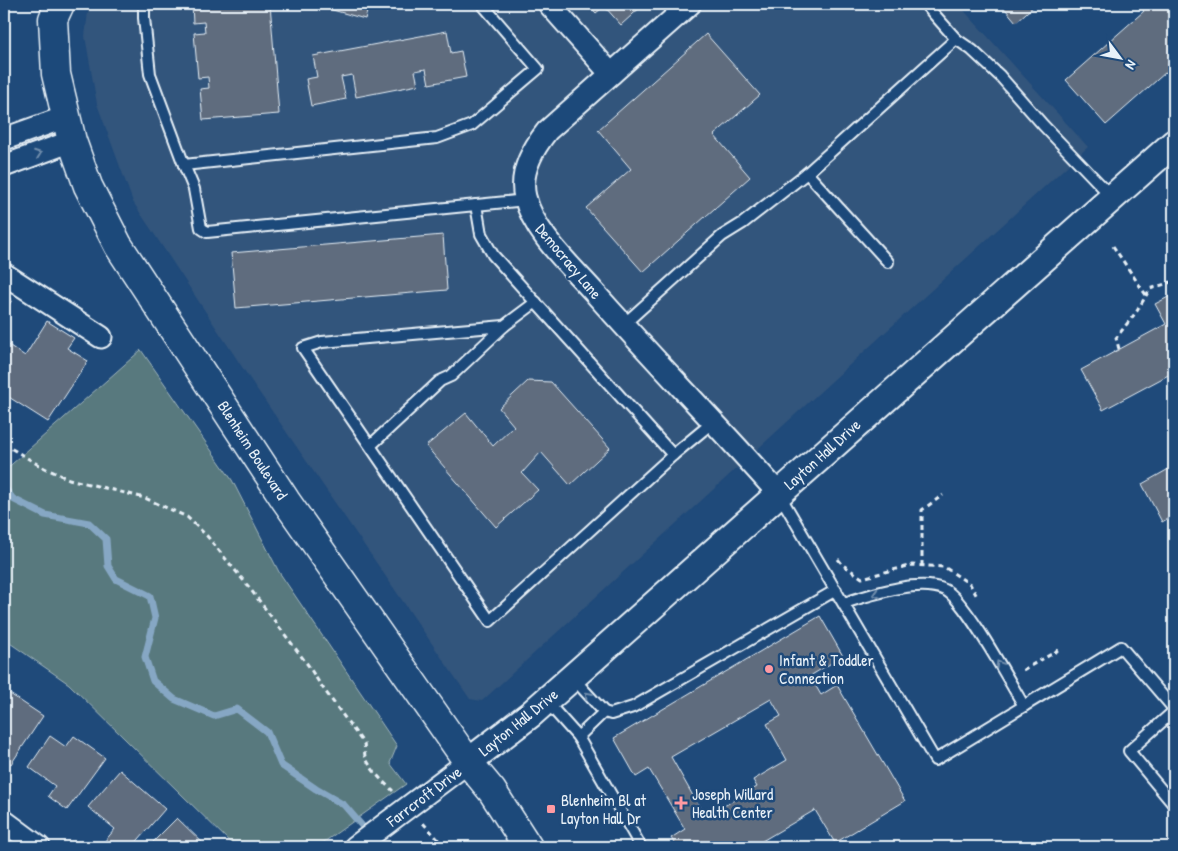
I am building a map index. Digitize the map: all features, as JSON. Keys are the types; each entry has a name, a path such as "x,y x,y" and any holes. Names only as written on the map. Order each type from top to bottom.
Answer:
{"main road":[{"name":"Blenheim Boulevard","path":"50,9 56,74 69,129 88,186 118,246 282,495 468,762 492,791 528,847"}],"street":[{"path":"549,4 612,74"},
{"name":"Democracy Lane","path":"690,4 547,132 534,147 524,179 526,200 530,214 542,232 623,324 778,493"},
{"path":"4,140 69,129"},
{"path":"4,166 69,129"},
{"name":"Layton Hall Drive","path":"468,762 546,701 1174,143"},
{"path":"4,274 101,337"},
{"name":"Farrcroft Drive","path":"355,847 468,762"},
{"path":"4,821 39,847"}],"lane":[{"path":"144,4 150,74 194,189 201,228 207,232 526,200"},
{"path":"184,165 437,138 472,125 538,69 482,4"},
{"path":"925,4 956,39 972,50 1000,76 1112,198"},
{"path":"623,324 722,236 743,223 807,173 956,39"},
{"path":"807,173 888,262"},
{"path":"476,205 481,234 493,255 673,455"},
{"path":"371,445 440,381 452,376 504,326 536,302"},
{"path":"504,326 322,342 304,348 490,621 673,455 713,422"},
{"path":"778,493 935,760 1121,647 1174,710 1129,751 1174,805"},
{"path":"844,603 892,589 922,586 945,590 963,606 1024,706"},
{"path":"572,677 604,712 611,714 633,706 836,590"},
{"path":"546,701 578,737 641,847"},
{"path":"578,737 604,712"}],"path":[{"path":"1113,246 1146,296"},
{"path":"1119,349 1116,338 1137,311 1150,289 1174,281"},
{"path":"4,444 69,479 145,498 187,517 207,536 248,586 308,665 364,744 365,756 384,783 409,807 444,847"},
{"path":"922,566 922,510 943,495"}],"shaded area":[{"path":"89,4 958,4 1088,147 482,701 470,699 252,382 133,202 97,104 85,36"}],"green space":[{"path":"141,350 232,480 279,572 397,746 390,763 406,784 317,847 235,847 69,684 4,639 4,471"}],"building":[{"path":"192,4 270,4 279,114 203,120 200,89 209,88 208,77 198,78 194,33 205,32 204,22 193,23"},
{"path":"311,4 369,4 365,19"},
{"path":"588,4 607,4 596,13"},
{"path":"609,4 644,4 621,25 605,7"},
{"path":"1001,4 1036,4 1016,22"},
{"path":"1138,4 1174,4 1174,65 1106,125 1066,80 1144,11"},
{"path":"447,31 451,53 461,51 466,77 429,84 426,69 415,71 418,85 356,97 352,75 341,77 346,99 311,106 306,79 317,77 313,56"},
{"path":"706,34 760,95 714,135 750,177 643,272 586,208 631,169 598,130"},
{"path":"443,235 447,290 236,308 231,253"},
{"path":"1174,294 1174,372 1103,410 1081,370 1166,324 1155,304"},
{"path":"4,295 12,300 4,313"},
{"path":"47,321 74,338 67,348 88,361 48,422 4,394 4,342 25,356"},
{"path":"528,381 551,382 610,448 570,485 541,452 522,473 538,490 496,527 426,446 466,413 493,446 514,426 499,408"},
{"path":"1174,466 1174,515 1162,522 1142,484"},
{"path":"820,616 843,656 810,676 821,695 837,685 905,801 835,843 815,810 752,847 677,847 671,838 685,829 649,769 636,777 614,738","holes":["771,699 781,716 767,724 787,760 753,780 757,787 705,817 671,757"]},
{"path":"4,690 43,716 11,764 4,760"},
{"path":"50,736 66,747 74,736 105,758 67,810 48,796 55,786 29,767"},
{"path":"120,770 165,809 132,847 110,847 104,842 115,829 88,807"},
{"path":"177,818 207,847 148,847"}],"waterway":[{"path":"4,487 13,499 45,515 89,523 106,539 108,566 116,579 150,596 155,618 145,657 153,681 174,699 214,716 237,709 267,732 281,765 316,789 344,805 378,847"}],"place":[{"name":"Infant & Toddler Connection","path":"769,669"},
{"name":"Joseph Willard Health Center","path":"681,803"},
{"name":"Blenheim Bl at Layton Hall Dr","path":"551,809"}]}
